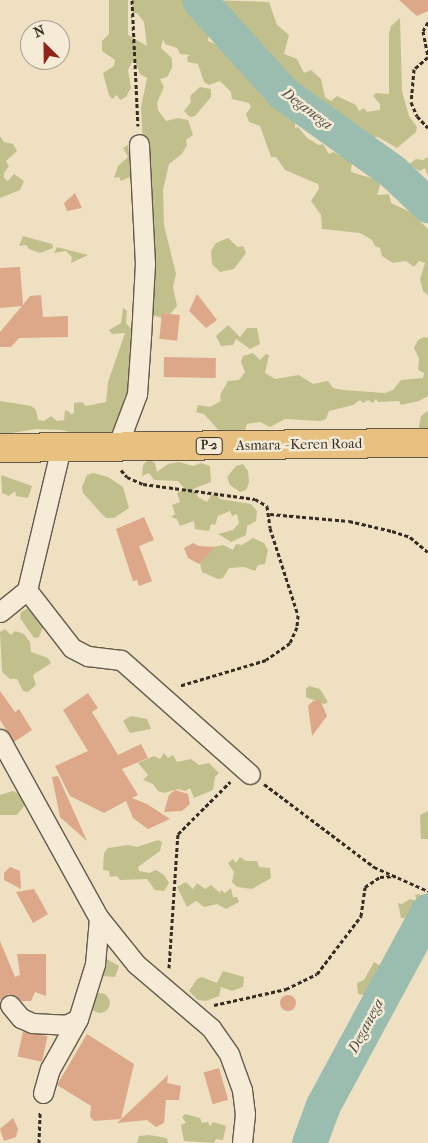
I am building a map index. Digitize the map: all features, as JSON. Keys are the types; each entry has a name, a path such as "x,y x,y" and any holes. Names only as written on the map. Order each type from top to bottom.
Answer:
{"highway":[{"name":"Asmara - Keren Road","path":"0,448 423,443"}],"street":[{"path":"117,448 137,394 145,264 139,144"},
{"path":"0,612 27,590 60,447"},
{"path":"27,590 72,648 88,656 121,660 250,774"},
{"path":"0,739 98,918 136,964 211,1028 229,1054 242,1090 245,1114 242,1143"},
{"path":"43,1093 50,1069 78,1019 95,964 98,918"},
{"path":"10,1006 20,1018 32,1023 66,1025 78,1019"}],"path":[{"path":"132,0 139,144"},
{"path":"428,22 423,31 428,57 414,69 411,102 417,116 428,128"},
{"path":"117,448 117,460 127,477 166,489 255,499 267,506 270,514 270,528 298,615 297,627 283,649 266,660 160,693"},
{"path":"270,514 350,522 392,531 410,537 428,552"},
{"path":"170,972 168,960 174,933 178,834 226,784 250,774 374,867 428,891"},
{"path":"192,1010 286,989 317,974 361,916 365,887 380,877 396,876"},
{"path":"39,1143 43,1093"}],"shaded area":[{"path":"109,0 128,0 128,35 147,46 144,22 137,13 133,13 132,0 191,0 189,10 194,20 200,19 202,25 209,29 208,41 229,50 233,58 237,57 245,62 249,73 263,81 264,93 273,96 285,116 295,121 295,128 298,127 307,138 319,145 323,144 329,154 333,152 352,161 351,172 378,180 380,185 377,195 389,194 391,203 412,213 428,229 428,295 423,291 420,279 425,263 419,261 414,267 406,261 393,263 382,256 380,248 375,246 372,240 360,233 322,229 321,215 311,201 319,189 318,184 285,170 276,157 271,157 260,126 249,122 246,114 251,107 249,103 232,99 231,92 220,81 209,85 204,82 198,64 188,62 187,57 190,55 180,54 177,48 165,44 163,39 161,48 172,58 172,68 167,77 160,79 164,87 157,103 158,110 166,121 178,118 188,120 193,135 186,140 187,145 182,154 169,164 163,190 164,225 176,274 173,287 177,306 170,314 163,313 162,318 153,315 149,310 149,201 152,196 143,145 141,107 147,78 140,74 134,58 128,70 131,88 126,97 120,100 117,95 112,99 109,95 103,73 114,66 115,60 102,51 102,41 109,34"},
{"path":"209,0 269,2 277,25 289,35 284,54 297,59 304,73 311,70 321,79 325,97 331,101 337,96 356,105 359,111 364,108 367,112 380,110 380,104 373,96 376,93 389,94 389,34 391,26 400,18 402,91 409,116 417,127 416,132 397,148 378,137 370,137 319,100 307,98 267,70"},
{"path":"200,87 211,89 211,97 195,116 190,117 184,111 191,102 190,96"},
{"path":"0,136 4,142 13,144 17,151 6,161 9,166 4,173 4,178 8,181 14,174 24,181 20,190 0,198"},
{"path":"128,145 132,176 121,181 119,177 114,178 118,166 128,157 123,148"},
{"path":"428,157 428,176 425,168 420,171 408,165 416,159 423,160"},
{"path":"23,236 52,244 53,248 40,253 29,249 26,245 19,246"},
{"path":"228,238 238,247 243,246 246,253 234,269 220,272 212,264 211,251 216,243"},
{"path":"57,247 88,255 71,263 72,257 66,251 54,253"},
{"path":"123,308 127,311 126,323 134,332 129,355 131,372 128,393 124,397 126,400 112,434 93,437 89,432 86,436 61,430 36,429 0,435 0,401 31,406 36,410 38,420 44,421 51,416 57,421 64,420 65,410 71,413 70,415 74,413 74,403 82,402 86,406 106,402 108,382 125,333 112,334 109,330 121,323"},
{"path":"228,325 240,337 247,328 257,328 260,344 250,349 236,339 233,345 221,346 216,336"},
{"path":"424,337 428,338 428,396 419,401 401,405 399,401 378,402 376,399 373,403 368,400 363,403 360,400 353,405 329,411 326,419 320,421 285,419 270,427 260,422 247,424 245,430 235,434 221,433 204,414 196,412 198,405 210,407 221,401 220,395 228,381 239,380 245,372 241,362 243,356 253,353 260,360 266,354 269,355 265,373 275,379 299,375 313,384 328,381 333,388 385,393 393,390 401,380 423,378 424,373 418,370 419,359 414,348 418,340"},
{"path":"428,411 428,431 418,431 421,416"},
{"path":"149,459 155,463 157,472 168,464 179,462 193,466 201,463 210,466 211,482 193,489 198,497 207,502 212,494 220,499 251,504 257,511 256,521 247,526 246,535 231,542 218,534 233,530 239,523 237,514 232,516 230,511 218,516 215,525 211,524 209,531 195,529 194,521 180,526 177,519 171,517 175,514 172,505 180,502 177,493 185,489 178,481 154,480 149,473 142,476 143,465"},
{"path":"243,464 248,471 249,483 246,490 240,492 230,485 227,477 236,466"},
{"path":"93,473 108,477 123,487 129,508 114,518 106,518 83,493 82,487 87,475"},
{"path":"1,475 32,486 28,498 16,496 15,491 9,496 2,493"},
{"path":"253,538 264,543 268,550 265,564 258,565 255,571 244,567 229,568 223,578 218,579 202,572 200,563 213,547 223,545 233,550 236,544 242,545"},
{"path":"30,607 45,622 39,637 34,638 20,618 21,612"},
{"path":"5,629 11,635 15,631 24,634 30,642 31,652 48,658 51,663 33,675 36,685 28,692 23,691 17,679 10,679 2,672 0,632"},
{"path":"309,686 320,689 328,702 324,704 306,697 306,689"},
{"path":"131,716 147,719 151,729 130,733 123,721"},
{"path":"164,753 168,758 173,755 177,762 191,759 199,765 209,763 219,773 215,777 213,790 194,798 190,788 185,791 178,789 164,793 158,791 153,784 143,780 148,775 138,763 154,756 160,759"},
{"path":"13,791 19,794 25,805 17,815 0,815 0,795"},
{"path":"428,811 428,839 421,839 420,815"},
{"path":"158,840 162,842 160,851 138,867 139,871 149,873 156,870 164,875 169,883 164,891 155,890 147,879 120,880 117,876 110,877 109,871 103,870 104,853 108,848 128,845 137,847"},
{"path":"240,857 246,861 257,861 259,867 270,868 271,878 252,889 237,887 232,882 234,872 228,863 233,859 236,863"},
{"path":"186,882 193,889 197,883 205,889 211,885 220,893 221,890 225,893 231,888 233,897 237,897 239,902 226,909 217,904 204,907 196,901 187,907 177,887"},
{"path":"419,894 427,899 417,917 401,918 398,903 402,904 410,899 417,901 415,895"},
{"path":"103,957 119,966 115,977 102,976"},
{"path":"374,962 384,968 383,976 364,995 358,994 357,983 364,980"},
{"path":"223,971 244,977 243,987 232,991 221,987 219,996 206,1001 198,1000 189,991 197,979 202,977 217,983"},
{"path":"100,993 107,996 110,1003 107,1010 100,1013 93,1010 90,1003 93,996"},
{"path":"185,1114 200,1118 202,1123 208,1122 210,1126 213,1122 226,1126 223,1140 216,1139 214,1143 184,1141 181,1125 186,1123 182,1117"},
{"path":"149,1135 167,1138 168,1143 137,1143 139,1136"}],"building":[{"path":"399,0 428,0 428,11 417,16"},
{"path":"75,193 82,208 67,211 64,203"},
{"path":"20,267 23,305 30,296 41,295 43,317 68,316 68,337 19,338 11,347 0,347 0,332 22,306 0,308 0,268"},
{"path":"197,294 217,320 206,328 189,311"},
{"path":"162,313 180,315 177,341 159,339"},
{"path":"164,357 216,358 216,378 164,377"},
{"path":"144,517 154,540 139,546 152,581 139,586 137,580 133,581 116,529"},
{"path":"193,543 199,546 215,547 199,564 188,558 184,548"},
{"path":"0,691 15,712 19,709 32,730 14,742 0,720"},
{"path":"88,693 98,708 92,712 118,755 141,744 148,758 122,769 138,795 132,798 147,804 170,819 148,829 133,818 126,801 104,813 70,796 55,766 88,751 63,710"},
{"path":"320,700 327,716 312,736 308,706 313,701"},
{"path":"58,776 87,841 60,817 52,777"},
{"path":"175,790 188,794 190,804 182,811 164,812 169,795"},
{"path":"10,867 20,871 21,889 4,880 4,873"},
{"path":"34,889 48,914 33,923 16,892"},
{"path":"0,941 15,977 20,975 17,954 46,954 46,996 35,992 31,1001 21,1001 8,994 0,1000"},
{"path":"285,995 291,995 296,1000 294,1009 285,1011 280,1006 280,1000"},
{"path":"23,1031 47,1036 42,1062 18,1056"},
{"path":"87,1034 134,1064 121,1119 94,1121 90,1117 91,1106 57,1085"},
{"path":"219,1068 228,1100 213,1104 204,1072"},
{"path":"168,1075 167,1083 181,1086 179,1100 166,1100 164,1123 156,1127 147,1120 117,1123"},
{"path":"13,1118 18,1129 16,1137 4,1141 0,1129"}],"waterway":[{"name":"Deganega","path":"199,0 283,93 392,171 428,205"},
{"name":"Deganega","path":"309,1143 323,1105 428,911"}]}
